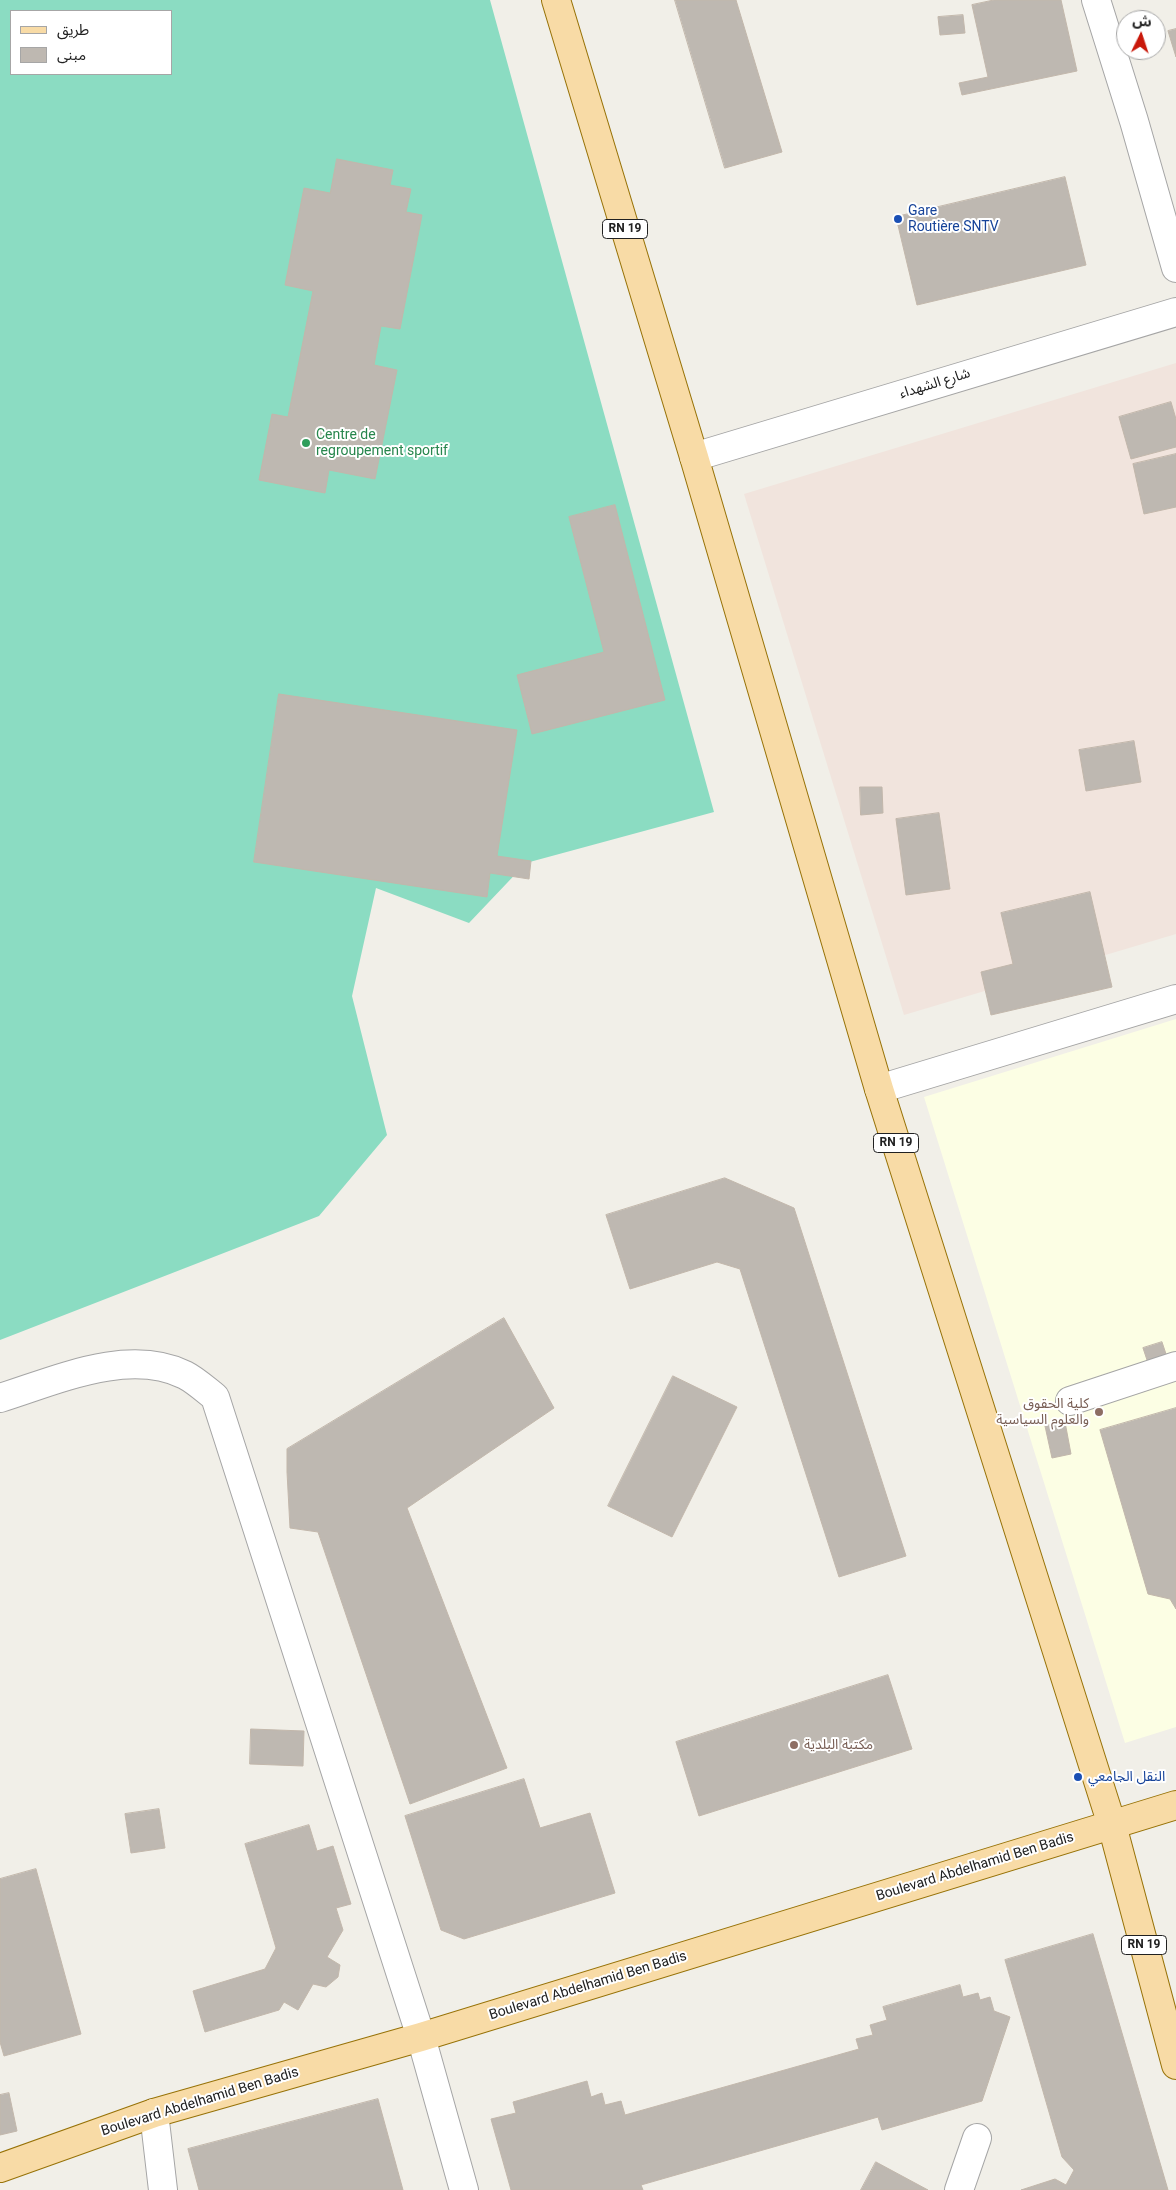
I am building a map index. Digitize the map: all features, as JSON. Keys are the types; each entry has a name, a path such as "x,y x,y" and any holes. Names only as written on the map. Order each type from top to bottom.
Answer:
{"main road":[{"name":"RN 19","path":"556,0 694,457 879,1089 1112,1825 1176,2066"},
{"name":"Boulevard Abdelhamid Ben Badis","path":"0,2168 154,2113 421,2037 1176,1805"}],"street":[{"path":"1096,0 1134,121 1176,268"},
{"name":"شارع الشهداء","path":"694,457 1176,312"},
{"path":"879,1089 1176,999"},
{"path":"0,1398 110,1365 151,1364 185,1375 215,1397 421,2037 464,2190"},
{"path":"1070,1401 1176,1366"},
{"path":"154,2113 163,2190"},
{"path":"959,2190 977,2138"}],"shaded area":[{"path":"1176,363 1176,934 904,1015 744,494"},
{"name":"كلية الحقوق والعلوم السياسية","path":"1176,1019 1176,1727 1125,1743 924,1097"}],"green space":[{"name":"Centre de regroupement sportif","path":"0,0 490,0 714,812 526,863 469,923 376,888 352,996 387,1135 319,1216 0,1340"}],"building":[{"path":"675,0 736,0 782,152 725,168"},
{"path":"994,0 1061,0 1077,71 962,95 959,83 988,77 972,5"},
{"path":"963,15 965,33 940,35 938,17"},
{"path":"1176,29 1176,57 1168,31"},
{"path":"337,159 393,170 390,185 411,189 406,212 422,215 400,329 381,326 374,365 397,370 375,479 329,470 325,493 259,480 272,414 288,417 313,291 285,285 304,188 330,193"},
{"path":"1065,177 1086,265 917,305 896,217"},
{"path":"1171,402 1176,419 1176,447 1131,459 1119,417"},
{"path":"1176,454 1176,507 1144,514 1133,464"},
{"path":"615,505 665,700 532,734 517,675 604,652 569,517"},
{"path":"279,694 517,730 497,856 531,861 529,879 490,873 487,897 254,862"},
{"path":"1134,741 1141,782 1086,791 1079,750"},
{"path":"860,787 882,787 883,813 861,815"},
{"path":"939,813 950,889 906,895 896,819"},
{"path":"1090,892 1112,987 991,1015 981,972 1013,964 1001,913"},
{"path":"725,1178 794,1208 906,1556 839,1577 740,1269 717,1262 630,1289 606,1215"},
{"path":"504,1318 554,1408 407,1508 507,1768 410,1804 318,1532 290,1528 287,1449"},
{"path":"1162,1342 1168,1360 1149,1366 1143,1348"},
{"path":"673,1376 737,1407 672,1537 608,1506"},
{"path":"1176,1408 1176,1609 1170,1599 1148,1594 1100,1430"},
{"path":"1065,1422 1071,1454 1052,1458 1045,1426"},
{"name":"مكتبة البلدية","path":"888,1675 912,1749 699,1816 676,1742"},
{"path":"251,1729 304,1731 303,1766 250,1764"},
{"path":"524,1779 540,1828 590,1813 615,1893 464,1939 441,1930 405,1816"},
{"path":"159,1809 165,1848 131,1853 125,1814"},
{"path":"309,1825 317,1851 333,1846 351,1904 336,1908 343,1930 327,1957 340,1965 338,1977 326,1987 313,1984 298,2010 284,2002 279,2010 205,2032 193,1991 265,1969 276,1948 245,1844"},
{"path":"36,1869 81,2034 4,2056 0,2042 0,1879"},
{"path":"1093,1934 1168,2190 1021,2190 1055,2179 1066,2185 1074,2170 1062,2157 1005,1960"},
{"path":"960,1985 963,1997 978,1993 980,2000 990,1997 994,2011 1010,2017 982,2101 882,2130 878,2117 641,2185 643,2190 511,2190 491,2119 516,2113 513,2102 587,2081 591,2097 602,2093 605,2105 621,2101 625,2115 859,2049 856,2039 873,2035 870,2025 887,2020 883,2007"},
{"path":"9,2093 17,2131 0,2135 0,2095"},
{"path":"378,2099 403,2190 199,2190 188,2149"},
{"path":"876,2162 928,2190 861,2190"}],"place":[{"name":"Gare Routière SNTV","path":"898,219"},
{"name":"Centre de regroupement sportif","path":"306,443"},
{"name":"كلية الحقوق والعلوم السياسية","path":"1099,1412"},
{"name":"مكتبة البلدية","path":"794,1745"},
{"name":"النقل الجامعي","path":"1078,1777"}]}
